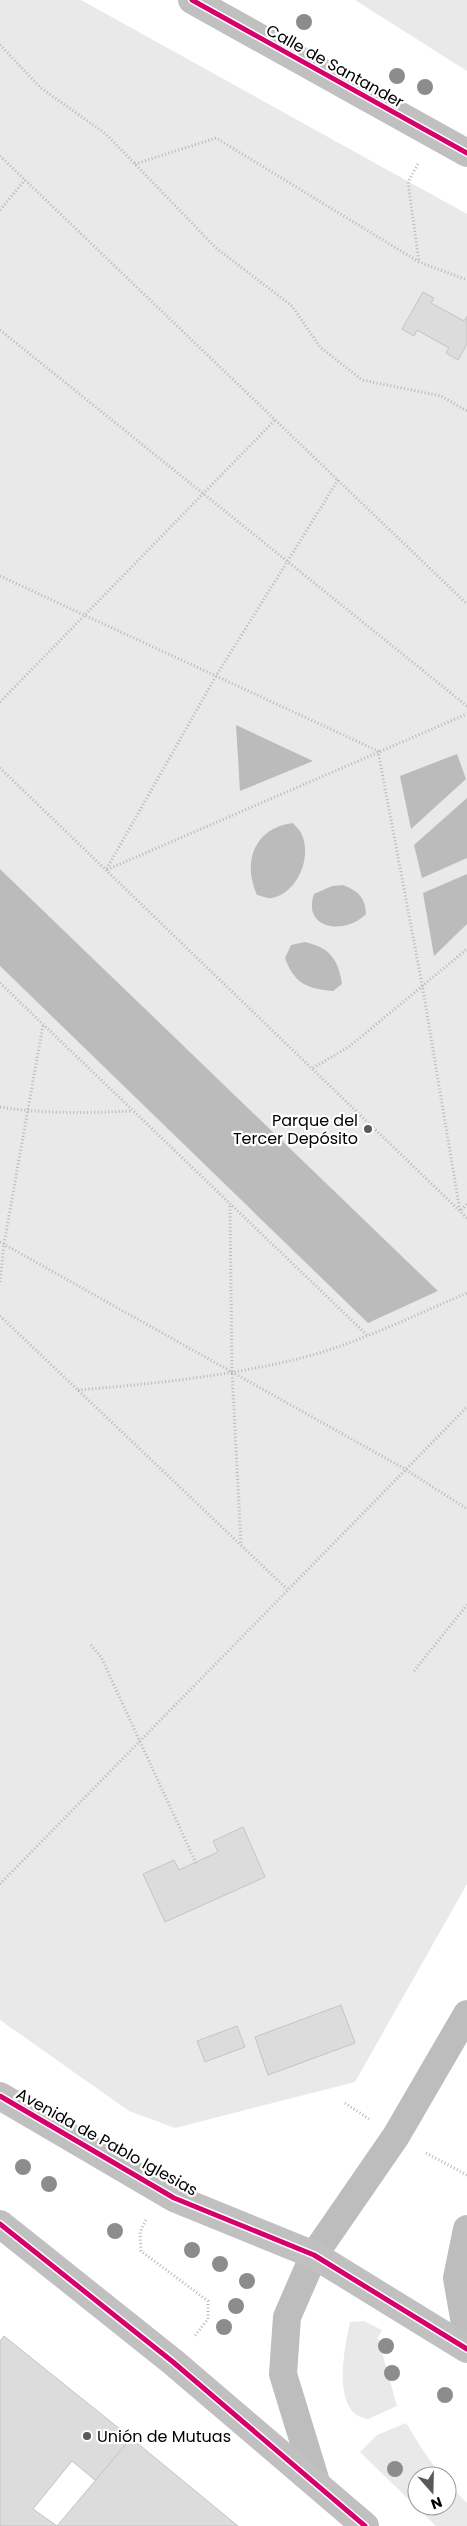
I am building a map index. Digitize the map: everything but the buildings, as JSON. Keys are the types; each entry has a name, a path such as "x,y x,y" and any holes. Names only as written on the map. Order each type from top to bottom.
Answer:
{"street":[{"name":"Calle de Santander","path":"192,0 467,154"},
{"path":"316,2482 283,2374 288,2317 314,2255 396,2136 467,2014"},
{"name":"Avenida de Pablo Iglesias","path":"0,2096 160,2190 314,2255 467,2349"},
{"path":"0,2224 173,2362 316,2482 365,2526"},
{"path":"467,2229 457,2278 467,2335"}],"path":[{"path":"0,45 41,88 106,134 216,248 292,306 320,347 362,380 441,396 467,410"},
{"path":"419,262 408,182 434,135"},
{"path":"135,164 216,138 419,262 467,280"},
{"path":"0,156 467,604"},
{"path":"0,210 25,180"},
{"path":"0,330 467,706"},
{"path":"0,702 275,420"},
{"path":"106,870 216,676 338,480"},
{"path":"0,576 378,751"},
{"path":"106,870 467,714"},
{"path":"378,751 422,984 460,1211"},
{"path":"0,768 467,1218"},
{"path":"313,1068 350,1046 422,984 467,949"},
{"path":"0,982 367,1335"},
{"path":"0,1282 4,1244 43,1024"},
{"path":"0,1107 74,1114 132,1111"},
{"path":"460,1211 467,1204"},
{"path":"230,1205 232,1372 241,1545"},
{"path":"0,1242 405,1469 467,1509"},
{"path":"78,1390 163,1383 294,1360 367,1335 467,1293"},
{"path":"0,1316 287,1589"},
{"path":"0,1884 467,1407"},
{"path":"414,1672 467,1605"},
{"path":"91,1645 101,1657 196,1862"},
{"path":"160,2190 140,2232 141,2251 208,2301 208,2319 173,2362"}],"shaded area":[{"name":"Parque del Tercer Depósito","path":"0,0 81,0 467,214 467,1884 355,2082 175,2128 129,2111 0,2020 0,966 368,1322 438,1291 0,869"},
{"path":"355,0 467,0 467,71"},
{"path":"236,725 313,761 240,791"},
{"path":"457,754 466,779 411,829 400,776"},
{"path":"467,798 467,858 422,878 414,845"},
{"path":"293,823 305,844 305,854 300,873 289,889 281,895 267,898 257,895 251,871 255,848 269,832 280,826"},
{"path":"0,869 438,1291 368,1323 0,966"},
{"path":"467,874 467,924 434,956 423,893"},
{"path":"343,885 360,895 366,914 357,921 337,927 319,922 314,915 312,906 314,894 332,886"},
{"path":"305,942 327,951 335,961 342,984 333,991 316,989 303,983 297,979 289,967 285,958 291,945"},
{"path":"364,2321 382,2330 378,2338 397,2406 368,2419 356,2414 348,2405 344,2392 343,2378 343,2362 350,2322"},
{"path":"406,2423 434,2466 407,2466 407,2498 360,2452 377,2435"},
{"path":"457,2493 467,2503 467,2526 436,2526 426,2516 457,2516"}],"cycle path":[{"path":"192,0 467,153"},
{"path":"0,2096 174,2198 314,2255 467,2349"},
{"path":"0,2224 173,2362 365,2526"}],"place":[{"name":"Parque del Tercer Depósito","path":"368,1129"},
{"name":"Unión de Mutuas","path":"87,2436"}]}
